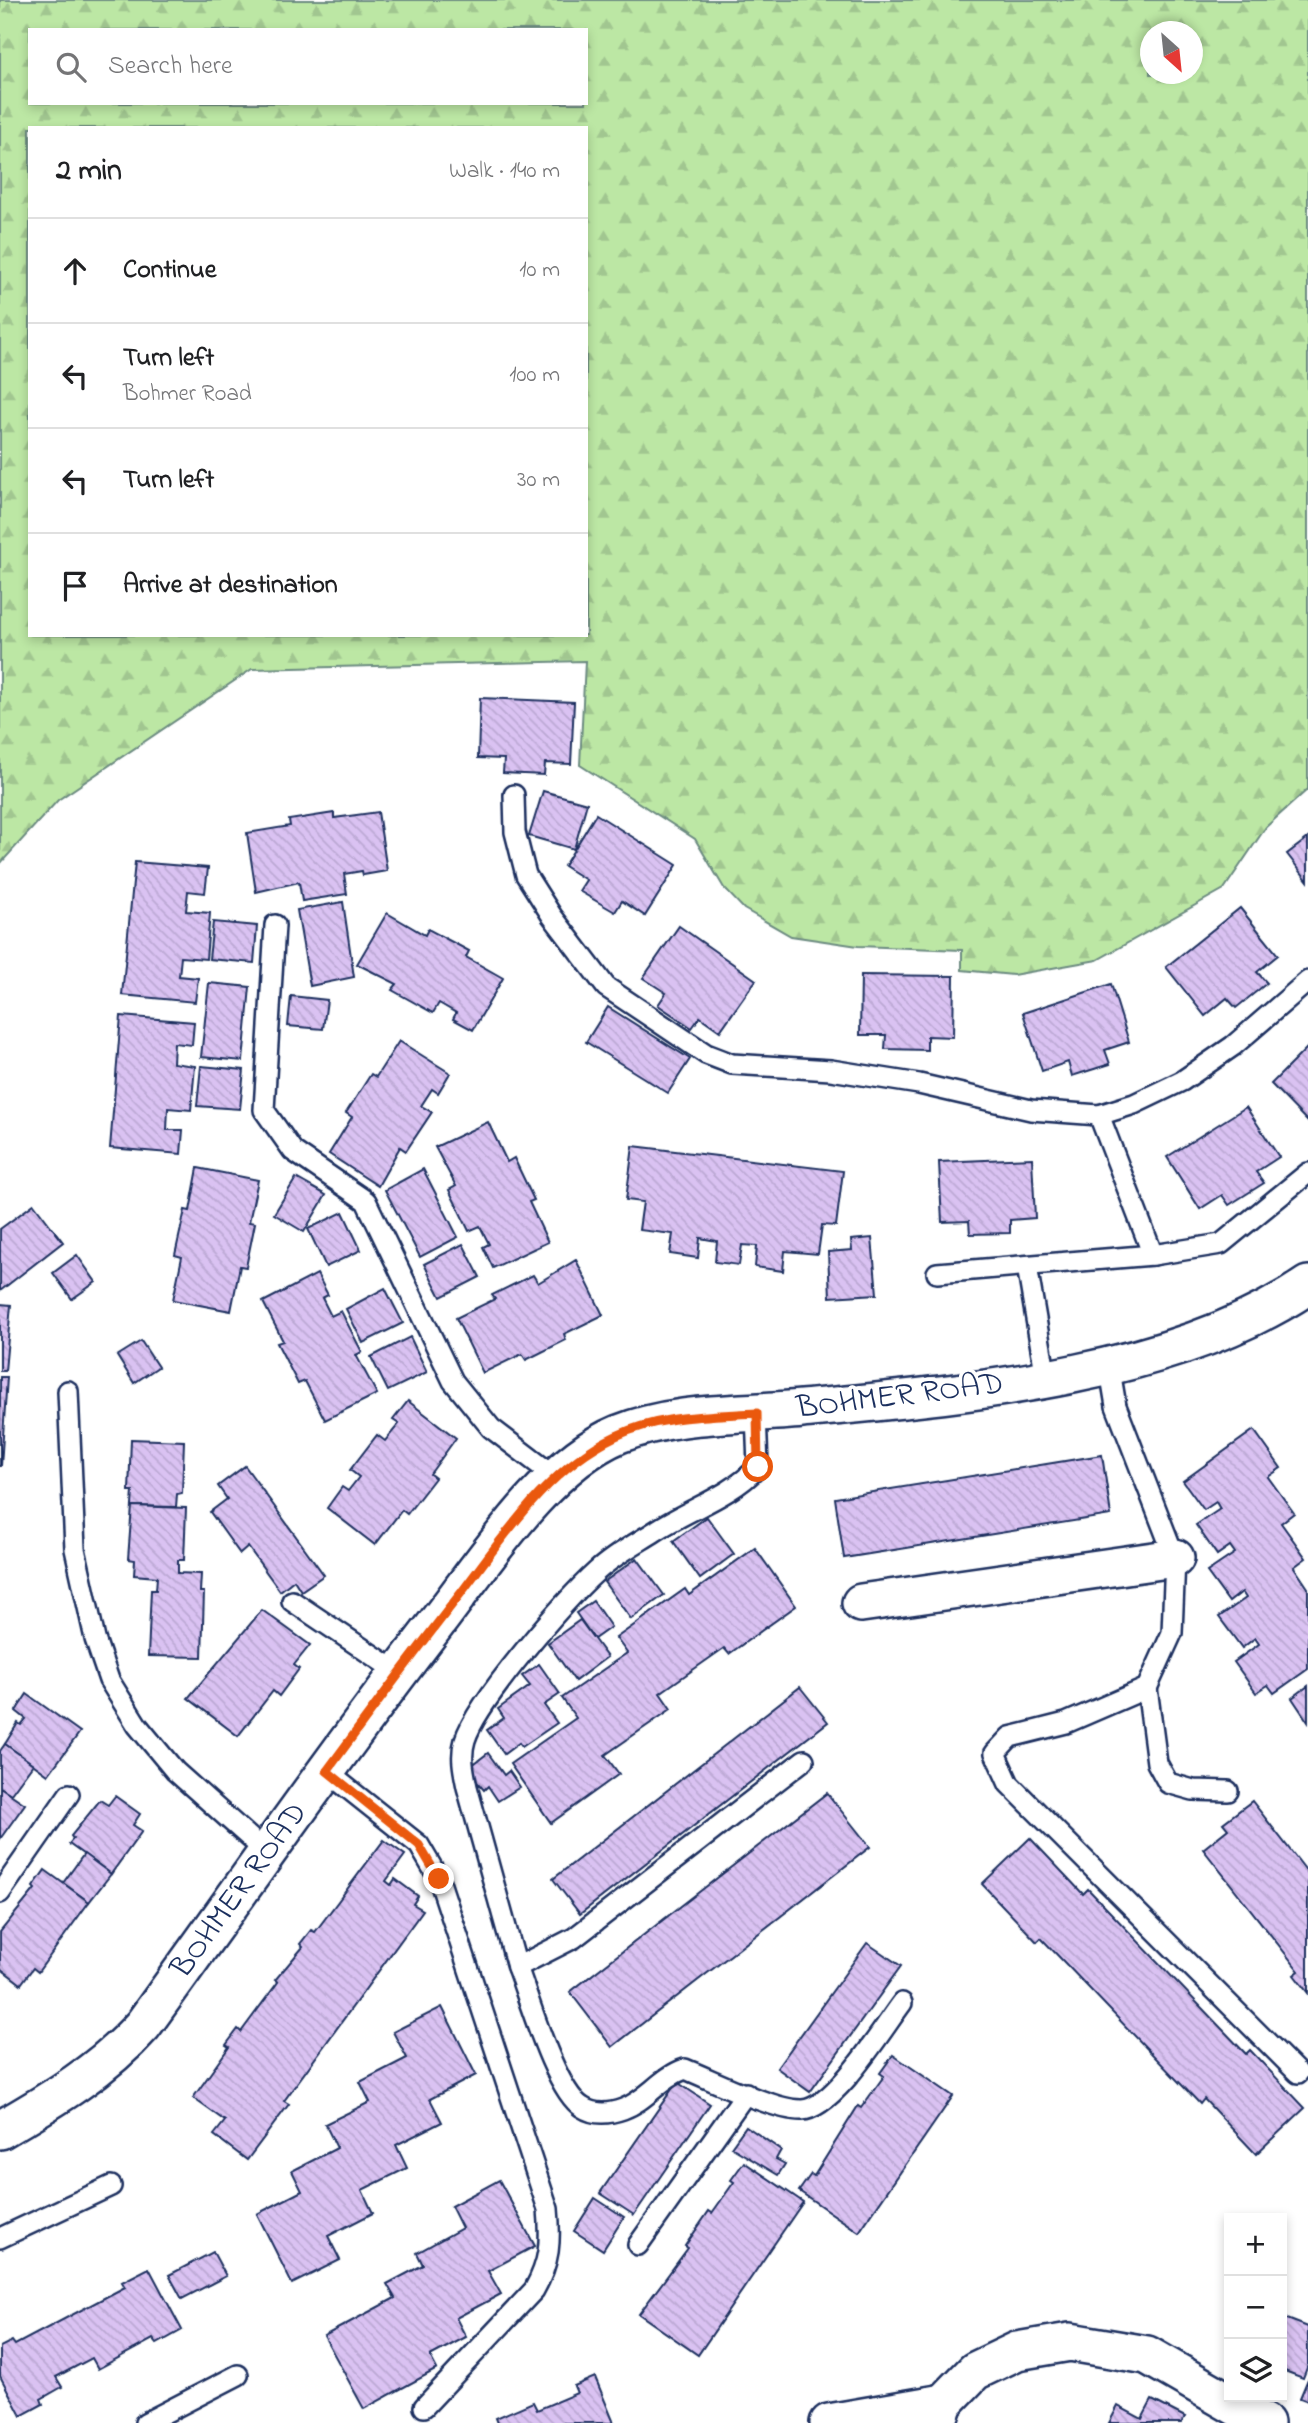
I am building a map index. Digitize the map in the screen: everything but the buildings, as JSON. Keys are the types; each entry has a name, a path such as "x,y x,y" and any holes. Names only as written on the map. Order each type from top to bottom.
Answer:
{"street":[{"name":"BOHMER ROAD","path":"0,2130 46,2103 121,2049 143,2025 399,1673 554,1476 592,1448 619,1434 670,1419 956,1394 1109,1364 1184,1345 1239,1324 1308,1285"},
{"path":"861,1603 1175,1558"},
{"path":"829,2423 940,2413 975,2371 1017,2351 1070,2342 1147,2355 1265,2423"}],"lane":[{"path":"514,795 515,832 526,875 552,916 606,987 706,1054 732,1064 831,1070 919,1084 1031,1110 1099,1115 1134,1104 1182,1081 1233,1046 1308,981"},
{"path":"275,925 264,1110 293,1151 366,1201 453,1381 491,1428 554,1476"},
{"path":"1099,1115 1153,1255"},
{"path":"937,1273 1153,1255 1221,1244 1308,1173"},
{"path":"1027,1266 1046,1378"},
{"path":"1109,1364 1116,1406 1175,1558 1172,1633 1147,1688 1157,1763 1168,1783 1193,1790 1228,1791"},
{"path":"68,1391 75,1549 95,1639 109,1681 137,1725 175,1771 267,1853"},
{"path":"757,1413 758,1467 743,1482 657,1530 597,1571 533,1641 473,1722 465,1741 462,1763 467,1787 517,1967 559,2077 579,2106 591,2112 605,2113 625,2109 672,2073 685,2070 789,2108 802,2110 823,2102 902,2003"},
{"path":"292,1601 399,1673"},
{"path":"1147,1688 1066,1723 1010,1737 995,1753 1009,1784 1298,2073"},
{"path":"517,1967 574,1938 804,1760"},
{"path":"327,1771 419,1845 439,1879 548,2209 551,2239 547,2268 534,2290 424,2407"},
{"path":"0,1893 69,1794"},
{"path":"638,2245 746,2093"},
{"path":"0,2238 111,2186"},
{"path":"145,2423 238,2375"}],"green space":[{"path":"0,0 1308,0 1308,789 1266,827 1224,889 1097,960 1013,975 962,970 962,950 858,946 791,936 744,909 724,888 695,839 580,765 585,661 252,669 58,800 0,864"}],"route":[{"path":"439,1879 419,1845 327,1771 485,1561 554,1476 592,1448 619,1434 670,1419 757,1413 758,1467"}]}
